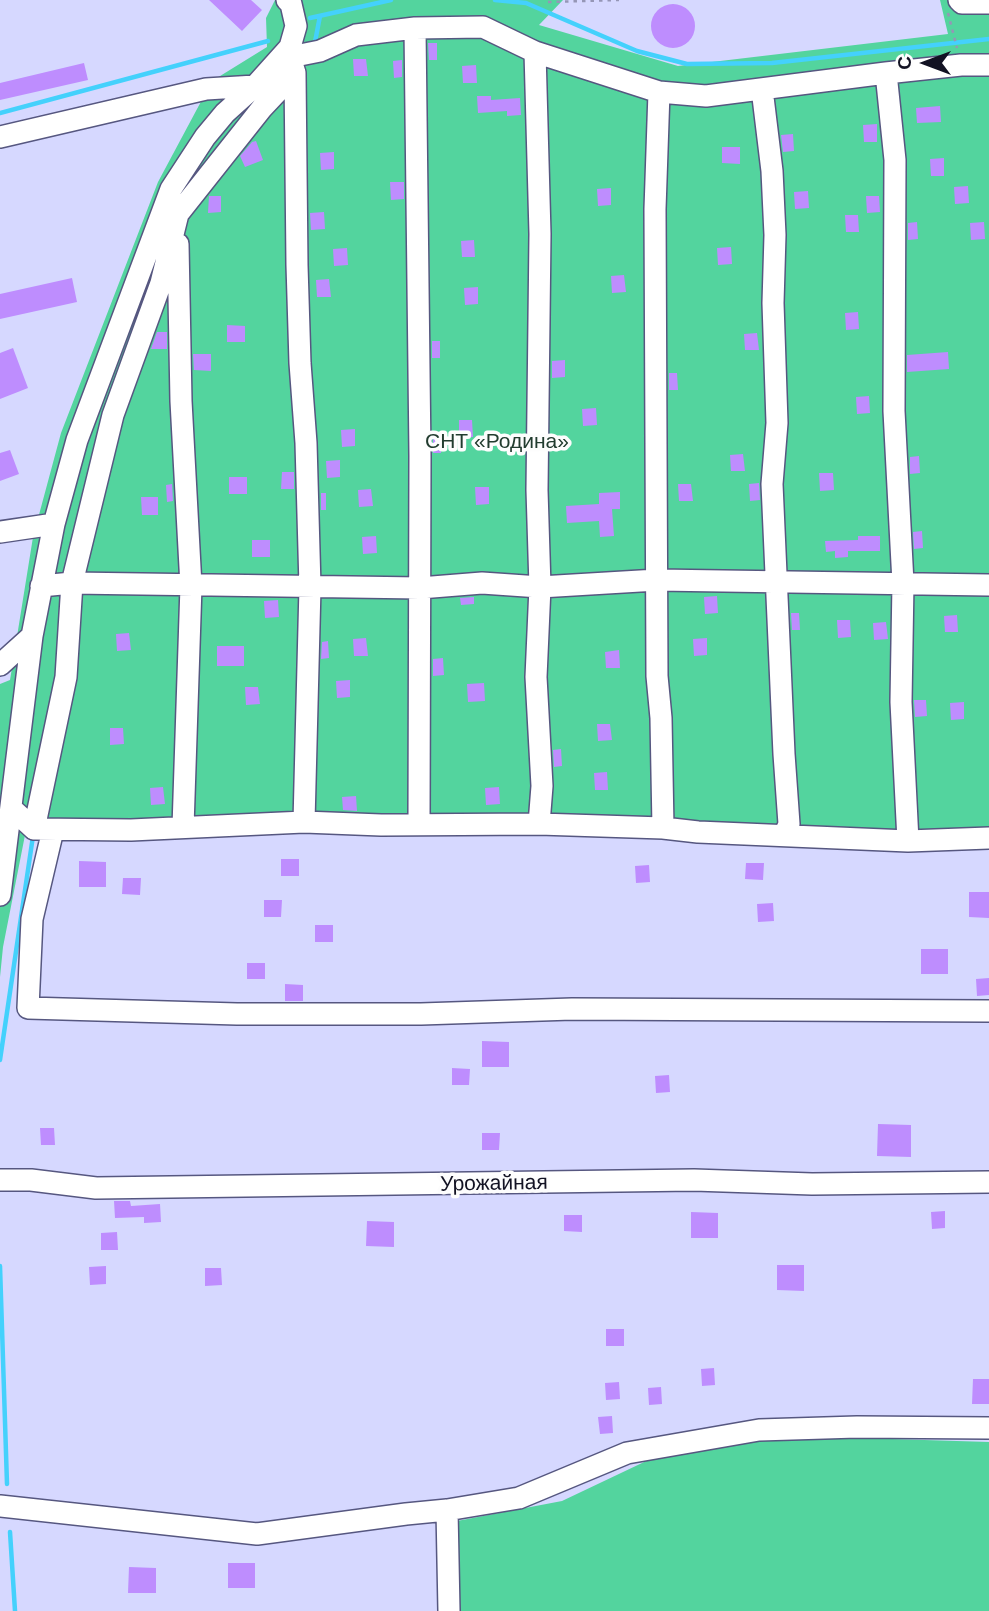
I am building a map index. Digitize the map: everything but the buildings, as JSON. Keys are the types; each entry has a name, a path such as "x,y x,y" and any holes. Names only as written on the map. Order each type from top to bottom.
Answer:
{"street":[{"path":"287,0 291,4 296,26 292,59 297,265 310,587 304,822"},
{"path":"960,0 962,3 989,3"},
{"path":"0,895 32,636 54,524 77,440 171,189 205,137 225,113 255,86 292,59 320,51 356,35 415,28 483,27 535,52 659,92 706,96 886,73 961,65 989,65"},
{"path":"415,28 420,588 419,824"},
{"path":"535,52 540,234 537,490 540,587 536,677 542,786 539,824"},
{"path":"292,59 262,108 178,214 161,284 113,415 72,583 66,677 32,919 28,1008 237,1014 421,1014 572,1009 989,1011"},
{"path":"886,73 895,160 894,411 903,583 901,702 908,841"},
{"path":"0,137 206,89 255,86"},
{"path":"762,89 772,171 775,234 773,303 777,423 772,484 789,824 785,834"},
{"path":"659,92 655,209 657,676 662,718 663,828"},
{"path":"178,214 181,401 191,586 183,827"},
{"path":"0,532 54,524"},
{"path":"41,586 72,583 420,588 482,583 540,587 657,580 989,585"},
{"path":"0,665 32,636"},
{"path":"11,808 44,830 304,822 381,825 539,824 908,841 989,838"},
{"name":"Урожайная","path":"0,1180 31,1180 96,1188 694,1180 812,1184 989,1182"},
{"path":"0,1506 257,1534 519,1498 627,1453 759,1430 857,1427 989,1428"},
{"path":"447,1510 449,1611"}],"path":[{"path":"548,2 619,0"},
{"path":"950,23 959,54"}],"green space":[{"name":"СНТ «Родина»","path":"275,0 563,0 539,25 678,66 948,34 940,0 989,0 989,837 26,830 3,947 0,977 0,684 10,680 33,537 61,433 158,182 212,81 267,47 266,18"},
{"path":"795,1436 989,1442 989,1611 458,1611 457,1521 562,1501 661,1454"}],"waterway":[{"path":"310,18 391,0"},
{"path":"495,0 526,3 637,51 687,64 772,63 989,39"},
{"path":"315,42 320,16"},
{"path":"0,113 268,41"},
{"path":"0,1060 33,836"},
{"path":"0,1266 7,1484"},
{"path":"10,1532 15,1611"}]}
